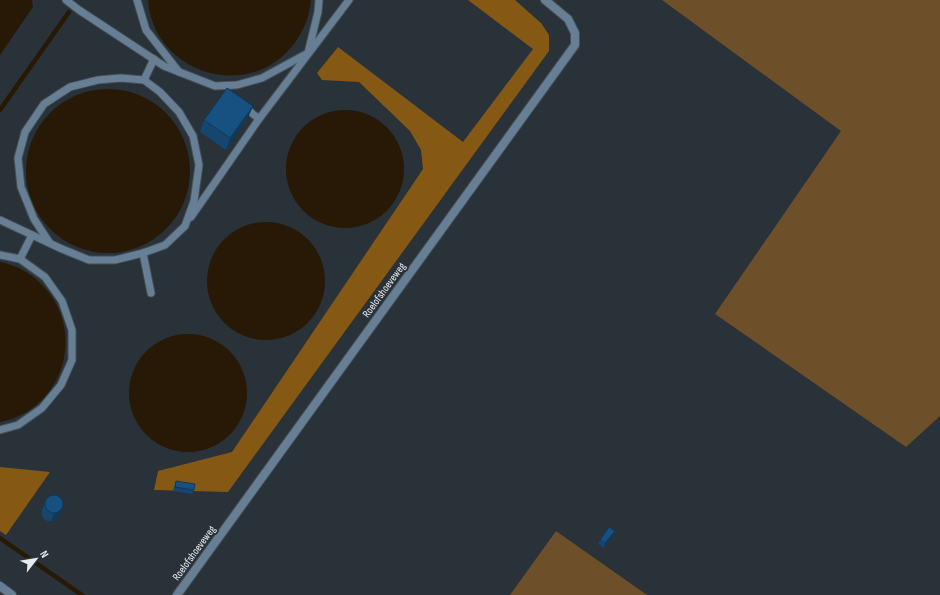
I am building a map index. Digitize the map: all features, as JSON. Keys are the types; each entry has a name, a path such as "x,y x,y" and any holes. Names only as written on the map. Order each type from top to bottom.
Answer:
{"street":[{"name":"Roelofshoeveweg","path":"177,595 575,45 576,34 568,19 545,0"},
{"path":"0,586 12,595"}],"lane":[{"path":"136,0 146,30 179,72"},
{"path":"215,86 237,85 262,78 308,53 318,12 319,0"},
{"path":"0,220 89,260 115,260 143,253 164,245 184,226 259,118 349,0"},
{"path":"68,1 79,10 164,66 215,86 222,91"},
{"path":"144,80 154,59"},
{"path":"50,243 34,219 21,187 18,158 25,132 44,104 70,87 98,80 121,78 144,80 160,92 179,112 193,136 199,165 194,201 184,226"},
{"path":"234,100 259,118"},
{"path":"20,259 32,235"},
{"path":"143,253 151,293"},
{"path":"0,255 20,259 44,278 62,301 72,330 72,360 61,385 42,408 18,425 0,430"}],"shaded area":[{"path":"0,0 32,0 33,7 0,55"},
{"path":"148,0 311,0 308,18 300,35 293,45 274,63 252,73 229,75 206,72 184,62 166,46 154,25"},
{"path":"468,0 515,0 541,23 549,35 549,51 228,492 154,490 158,471 232,452 423,169 421,150 410,131 359,82 322,80 317,73 338,47 463,142 533,49"},
{"path":"662,0 940,0 940,416 906,447 715,314 841,131"},
{"path":"108,89 132,93 153,103 166,113 176,126 186,147 190,171 186,195 176,216 166,229 153,239 132,249 108,253 84,249 63,239 50,229 40,216 30,195 26,171 30,147 40,126 50,113 63,103 84,93"},
{"path":"345,110 356,111 368,115 387,127 399,146 403,158 403,180 399,192 387,211 368,223 356,227 345,228 334,227 322,223 303,211 291,192 287,180 286,169 287,158 291,146 303,127 322,115 334,111"},
{"path":"266,222 277,223 289,227 308,239 320,258 324,270 324,292 320,304 308,323 289,335 277,339 266,340 255,339 243,335 224,323 212,304 208,292 207,281 208,270 212,258 224,239 243,227 255,223"},
{"path":"0,262 11,265 31,276 40,283 55,301 63,322 66,344 62,365 54,385 40,402 22,414 0,422"},
{"path":"188,334 199,335 211,339 230,351 242,370 246,382 246,404 242,416 230,435 211,447 199,451 188,452 177,451 165,447 146,435 134,416 130,404 129,393 130,382 134,370 146,351 165,339 177,335"},
{"path":"0,467 50,472 6,535 0,531"},
{"path":"556,531 647,595 510,595"}],"building":[{"path":"227,88 253,106 230,138 204,120"},
{"path":"176,481 195,484 194,490 175,487"},
{"path":"54,495 60,498 63,504 60,510 54,513 48,510 45,504 48,498"},
{"path":"609,527 615,531 605,543 600,540"}],"waterway":[{"path":"0,110 69,12"},
{"path":"0,538 82,595"}]}
